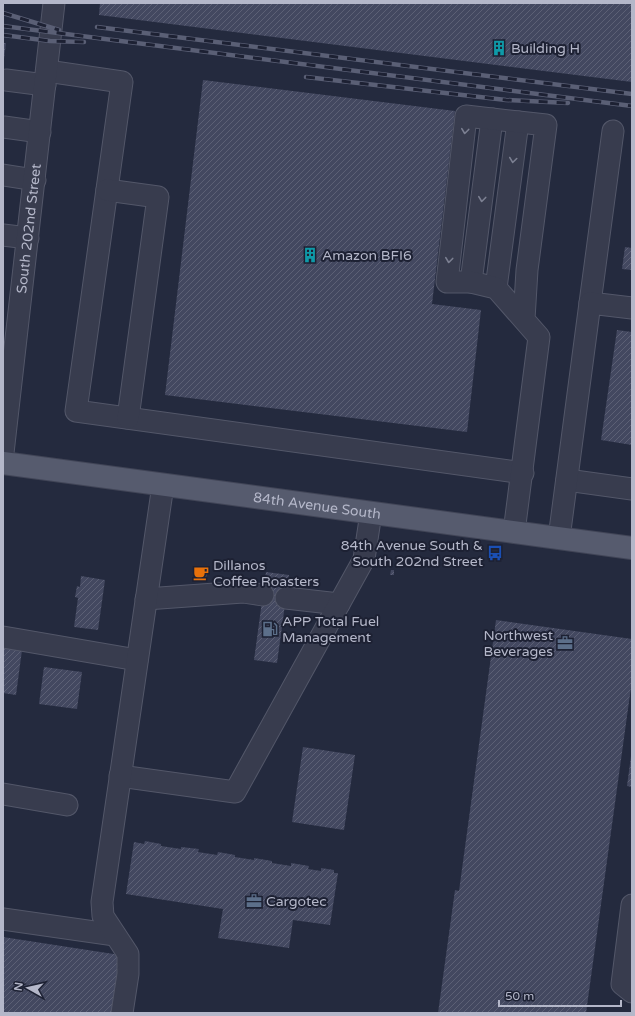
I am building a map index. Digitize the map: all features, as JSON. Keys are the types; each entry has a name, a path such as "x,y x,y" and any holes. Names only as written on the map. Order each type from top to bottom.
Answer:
{"main road":[{"name":"84th Avenue South","path":"3,463 632,548"}],"street":[{"name":"South 202nd Street","path":"3,453 54,3"},
{"path":"6,80 46,78 122,82 76,411 523,472"},
{"path":"514,532 523,472 539,337 496,288 472,282 446,282 466,116 546,125 527,270 524,319"},
{"path":"496,288 518,122"},
{"path":"4,127 40,132"},
{"path":"559,538 613,131"},
{"path":"3,175 34,180"},
{"path":"107,190 158,197 128,418"},
{"path":"3,235 28,238"},
{"path":"590,303 632,308"},
{"path":"567,480 632,489"},
{"path":"122,1013 128,974 128,954 103,916 102,902 163,485"},
{"path":"120,776 235,792 364,559 371,513"},
{"path":"146,599 243,592 263,595"},
{"path":"286,598 339,604"},
{"path":"3,637 137,660"},
{"path":"3,794 67,805"},
{"path":"632,905 622,984 632,992"},
{"path":"3,919 115,934"}],"building":[{"name":"Building H","path":"100,3 632,3 632,82 99,15"},
{"path":"3,43 6,43 4,59 3,59"},
{"name":"Amazon BFI6","path":"203,80 455,111 432,304 481,310 467,432 165,395"},
{"path":"625,247 632,248 632,270 622,269"},
{"path":"617,330 632,332 632,445 601,440"},
{"name":"Dillanos Coffee Roasters","path":"196,567 208,569 206,578 195,577"},
{"path":"391,570 394,570 394,575 390,575"},
{"name":"APP Total Fuel Management","path":"266,572 289,575 277,663 254,660"},
{"path":"81,576 105,580 98,630 74,627 78,598 75,597 77,586 80,587"},
{"path":"496,620 632,639 632,680 586,1013 438,1013 455,890 459,891"},
{"path":"3,648 22,650 16,695 3,693"},
{"path":"44,667 82,672 77,709 39,704"},
{"path":"303,747 355,755 344,830 292,822"},
{"path":"632,756 632,787 627,786"},
{"name":"Cargotec","path":"145,841 161,844 161,846 181,849 181,847 199,849 198,852 217,855 218,852 235,855 235,857 254,860 254,858 291,866 291,863 309,866 308,869 321,871 321,868 334,870 334,873 338,873 330,925 293,920 289,948 218,938 223,909 126,894 134,842 144,844"},
{"path":"3,937 120,955 112,1013 3,1013"}],"railway":[{"path":"3,13 59,30"},
{"path":"3,26 632,106"},
{"path":"97,27 632,94"},
{"path":"3,35 50,41 84,42"},
{"path":"306,77 506,100 568,103"}],"place":[{"name":"Building H","path":"499,48"},
{"name":"Amazon BFI6","path":"310,255"},
{"name":"84th Avenue South & South 202nd Street","path":"495,553"},
{"name":"Dillanos Coffee Roasters","path":"201,573"},
{"name":"APP Total Fuel Management","path":"270,629"},
{"name":"Northwest Beverages","path":"565,643"},
{"name":"Cargotec","path":"254,901"}]}
